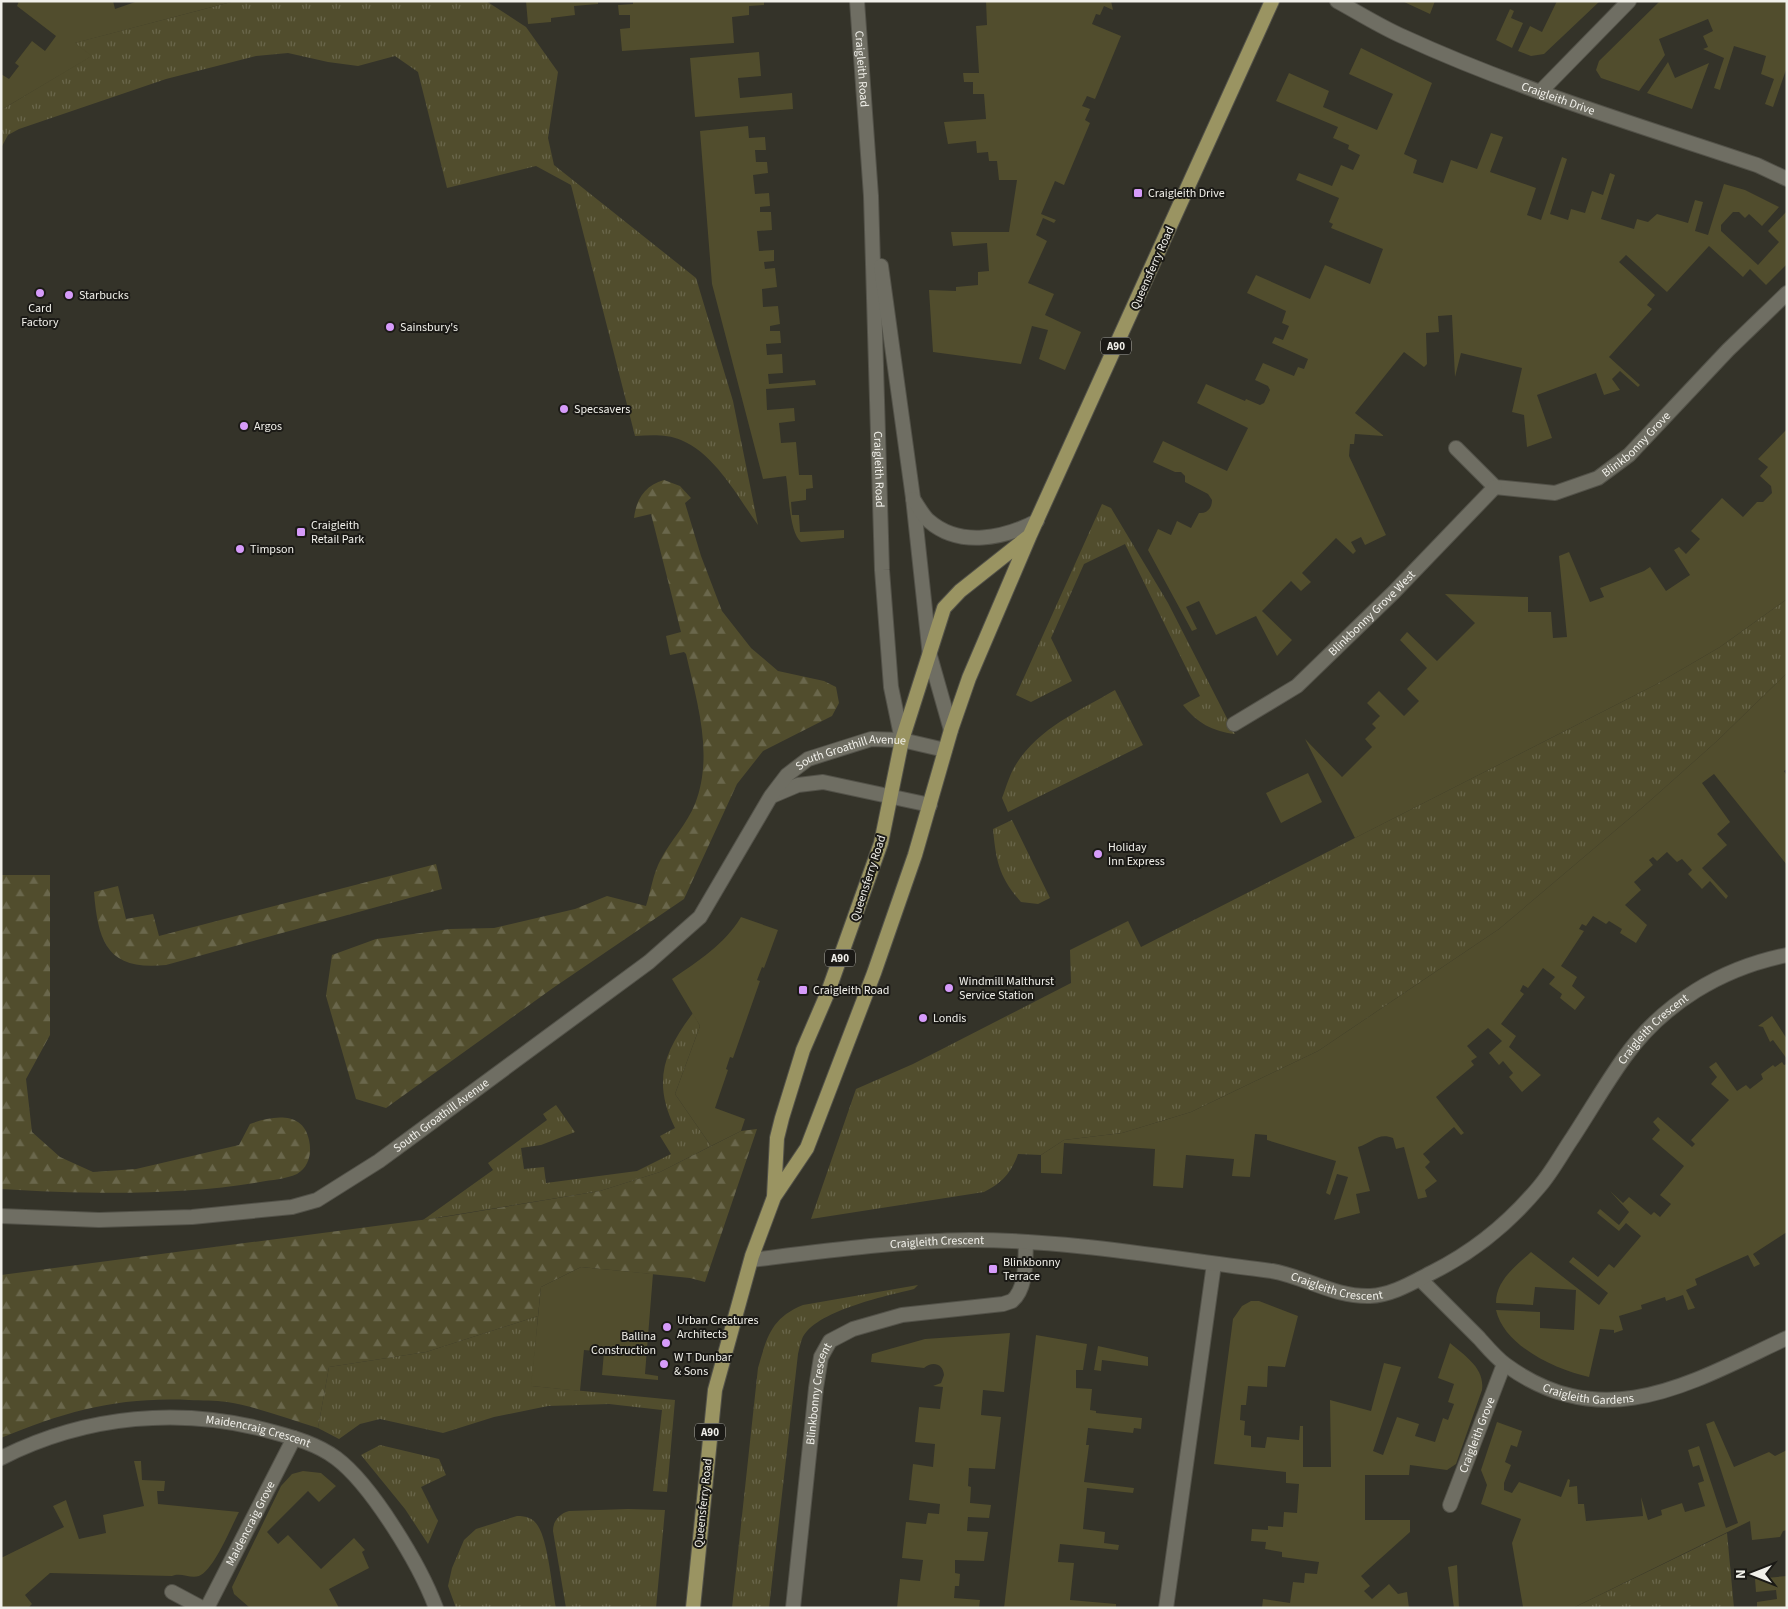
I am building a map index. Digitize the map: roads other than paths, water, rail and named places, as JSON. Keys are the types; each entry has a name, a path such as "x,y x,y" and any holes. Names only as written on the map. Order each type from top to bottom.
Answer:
{"main road":[{"name":"Queensferry Road","path":"693,1608 715,1390 752,1258 774,1197 807,1148 877,964 915,856 950,730 970,678 1030,535 1272,1"},
{"name":"Queensferry Road","path":"774,1197 777,1138 782,1118 803,1050 828,992 876,861 902,740 944,608 960,592 1030,535"}],"street":[{"name":"Craigleith Road","path":"857,1 871,196 882,570 891,686 902,740"},
{"name":"Craigleith Drive","path":"1337,1 1402,36 1540,92 1757,165 1787,179"},
{"path":"1540,92 1629,1"},
{"name":"Craigleith Road","path":"871,196 913,498 930,656 950,730"},
{"name":"Blinkbonny Grove","path":"1495,487 1555,493 1598,478 1629,455 1728,350 1787,293"},
{"path":"1456,448 1495,487"},
{"name":"Blinkbonny Grove West","path":"1234,724 1297,686 1394,592 1495,487"},
{"path":"913,498 929,521 954,534 976,538 1018,532 1037,521"},
{"name":"South Groathill Avenue","path":"1,1216 99,1220 192,1217 292,1207 317,1200 379,1161 649,962 700,917 771,796 787,775 808,759 871,739 902,740 945,750"},
{"name":"South Groathill Avenue","path":"771,796 798,785 823,782 930,805"},
{"name":"Craigleith Crescent","path":"752,1258 928,1242 971,1240 1026,1243 1284,1273 1326,1290 1360,1296 1382,1295 1448,1264 1490,1237 1513,1215 1540,1186 1624,1058 1663,1016 1686,996 1714,979 1770,958 1787,955"},
{"name":"Blinkbonny Crescent","path":"793,1608 816,1388 824,1350 830,1341 841,1333 883,1319 1012,1301 1020,1295 1023,1284 1026,1243"},
{"path":"1166,1608 1214,1264"},
{"name":"Craigleith Gardens","path":"1420,1278 1504,1364 1558,1392 1598,1400 1632,1400 1686,1386 1787,1338"},
{"name":"Craigleith Grove","path":"1450,1506 1504,1364"},
{"name":"Maidencraig Crescent","path":"1,1458 48,1438 114,1420 169,1417 222,1420 294,1438 315,1446 336,1458 365,1488 389,1520 412,1556 436,1608"},
{"name":"Maidencraig Grove","path":"207,1608 294,1438"},
{"path":"172,1592 202,1608"}],"place":[{"name":"Craigleith Drive","path":"1138,193"},
{"name":"Card Factory","path":"40,293"},
{"name":"Starbucks","path":"69,295"},
{"name":"Sainsbury's","path":"390,327"},
{"name":"Specsavers","path":"564,409"},
{"name":"Argos","path":"244,426"},
{"name":"Craigleith Retail Park","path":"301,532"},
{"name":"Timpson","path":"240,549"},
{"name":"Holiday Inn Express","path":"1098,854"},
{"name":"Windmill Malthurst Service Station","path":"949,988"},
{"name":"Craigleith Road","path":"803,990"},
{"name":"Londis","path":"923,1018"},
{"name":"Blinkbonny Terrace","path":"993,1269"},
{"name":"Urban Creatures Architects","path":"667,1327"},
{"name":"Ballina Construction","path":"666,1343"},
{"name":"W T Dunbar & Sons","path":"664,1364"}]}
